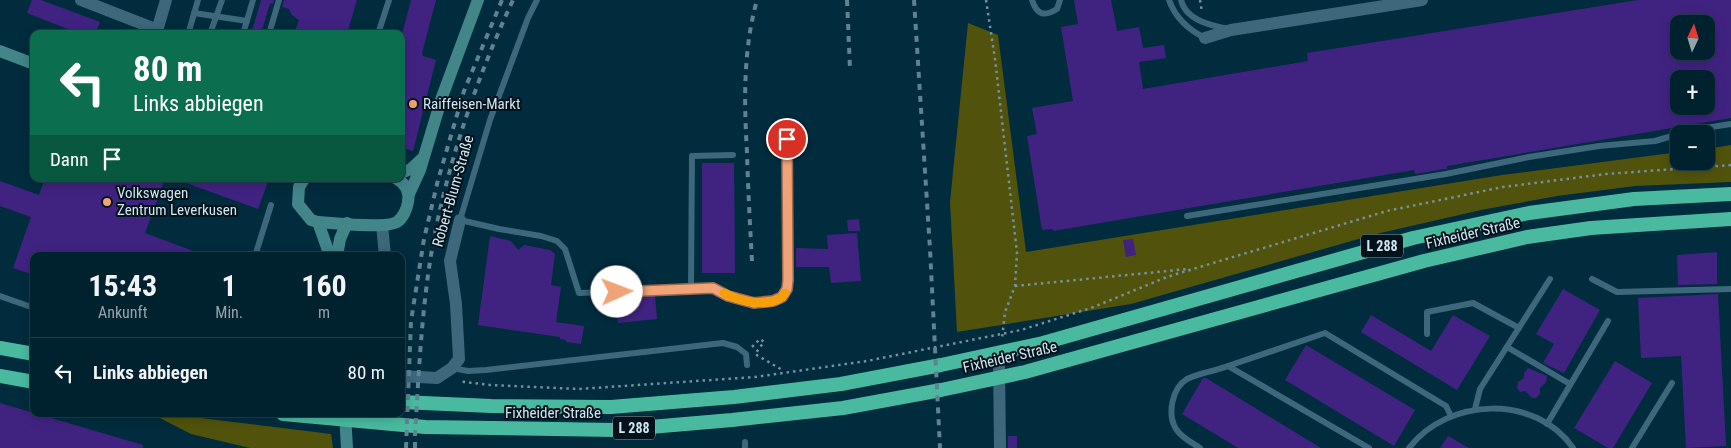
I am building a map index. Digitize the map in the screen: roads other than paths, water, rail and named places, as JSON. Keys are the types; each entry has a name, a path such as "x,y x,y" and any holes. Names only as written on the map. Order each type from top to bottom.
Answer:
{"highway":[{"name":"Fixheider Straße","path":"405,402 491,406 611,407 734,397 841,384 941,366 1042,343 1413,238 1548,211 1634,199 1731,194"},
{"name":"Fixheider Straße","path":"311,417 426,427 615,430 843,408 1025,372 1424,261 1527,237 1592,228 1731,219"},
{"path":"0,348 30,353"},
{"path":"0,376 30,381"}],"main road":[{"path":"299,182 298,204 311,220 318,222 382,225 396,222 402,217 407,207 409,194 416,180 442,97 478,0"},
{"path":"0,51 30,62"},
{"path":"405,171 411,169 423,158"},
{"path":"400,182 409,194"},
{"path":"318,222 329,252"},
{"path":"338,252 340,239 347,223"},
{"path":"345,417 347,448"}],"street":[{"path":"81,0 152,30"},
{"path":"158,30 166,0"},
{"path":"1205,38 1231,30 1422,0"},
{"name":"Robert-Blum-Straße","path":"452,368 459,359 456,304 450,261 460,220"},
{"path":"382,225 385,252"},
{"path":"999,363 1000,448"},
{"path":"405,376 437,378 452,368"}],"lane":[{"path":"190,30 198,0"},
{"path":"211,30 222,0"},
{"path":"244,30 253,0"},
{"path":"270,30 279,0"},
{"path":"379,30 388,0"},
{"name":"Robert-Blum-Straße","path":"460,220 490,120 528,18 537,0"},
{"path":"1032,0 1035,9 1044,14 1057,9 1060,0"},
{"path":"1169,0 1173,10 1187,27 1195,34 1205,38"},
{"path":"1181,0 1184,9 1190,15 1211,25 1231,30"},
{"path":"194,13 247,20"},
{"path":"1715,126 1731,124"},
{"path":"1187,216 1446,174 1581,148 1655,141 1670,137"},
{"path":"460,220 499,230 541,236 557,241 565,249 579,293 713,288 728,296 754,303 773,301 782,297 787,289 788,280 787,139"},
{"path":"691,289 692,156 733,155"},
{"path":"257,252 271,205"},
{"path":"1475,409 1480,389 1550,279"},
{"path":"1592,279 1617,292 1731,289"},
{"path":"0,296 30,307"},
{"path":"1427,334 1426,312 1473,303 1519,328"},
{"path":"1547,424 1608,321"},
{"path":"1200,448 1183,438 1175,427 1172,414 1172,403 1176,390 1186,380 1325,333 1446,406 1451,416"},
{"path":"452,368 468,371 486,370 723,343 737,347 746,354 747,365"},
{"path":"1507,347 1570,384"},
{"path":"1228,366 1369,448"},
{"path":"1632,448 1672,383"},
{"path":"1409,448 1414,441 1432,426 1451,416 1475,409 1500,408 1524,413 1547,424 1569,442 1573,448"}],"railway":[{"path":"406,448 411,321 424,239 438,180 464,91 502,0"},
{"path":"415,448 424,311 434,238 448,177 466,116 488,57 513,0"},
{"path":"752,261 745,95 749,38 757,0"},
{"path":"847,0 850,69"},
{"path":"914,0 930,249 940,448"}],"place":[{"name":"Raiffeisen-Markt","path":"413,104"},
{"name":"Volkswagen Zentrum Leverkusen","path":"107,202"}]}
